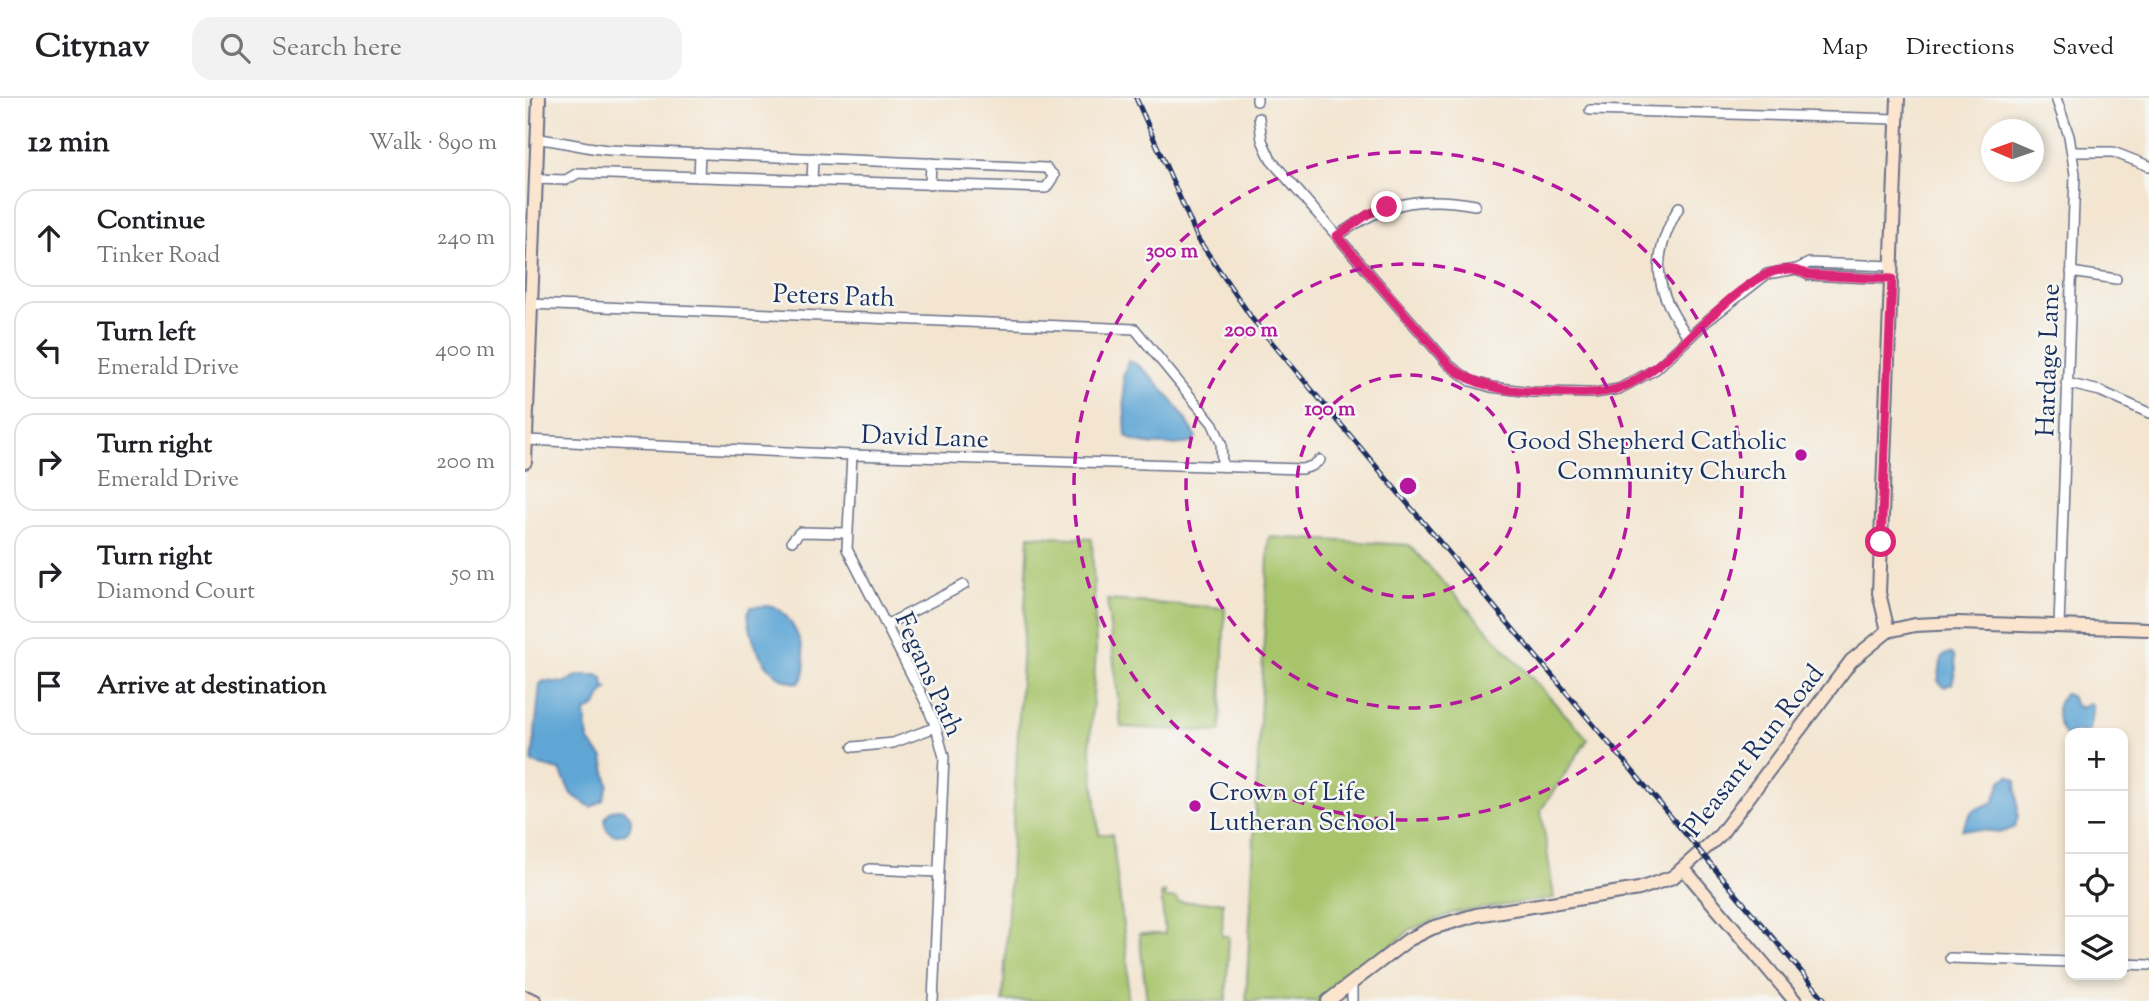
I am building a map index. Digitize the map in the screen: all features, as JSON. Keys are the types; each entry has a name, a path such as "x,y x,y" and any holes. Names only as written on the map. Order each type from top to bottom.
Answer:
{"main road":[{"path":"525,462 528,328 539,98"},
{"path":"1888,631 1879,593 1898,98"},
{"name":"Pleasant Run Road","path":"1328,1001 1408,940 1432,928 1476,915 1639,889 1656,884 1684,869 1720,835 1851,661 1888,631 1916,625 1958,623 2149,629"},
{"path":"1684,869 1795,1001"},
{"path":"525,997 535,1001"}],"street":[{"name":"Hardage Lane","path":"2056,98 2073,152 2059,626"},
{"path":"1590,110 1897,119"},
{"path":"1259,118 1262,140 1271,160 1425,340 1449,365 1471,381 1532,392 1608,391 1628,385 1656,369 1767,274 1797,269 1808,275 1892,272"},
{"path":"536,179 566,180 578,173 1046,188 1054,176 1047,168 579,148 567,141 538,139"},
{"path":"2073,152 2113,152 2149,166"},
{"path":"699,177 700,153"},
{"path":"812,181 813,158"},
{"path":"930,185 931,163"},
{"path":"1337,236 1368,214 1402,203 1457,202 1475,205"},
{"path":"1679,207 1664,237 1659,273 1661,290 1670,312 1689,338"},
{"path":"2071,272 2116,279"},
{"name":"Peters Path","path":"531,304 1135,329 1213,424 1221,443 1222,465"},
{"path":"2066,383 2100,391 2149,413"},
{"name":"David Lane","path":"527,440 852,455 1302,468 1312,466 1320,460"},
{"name":"Fegans Path","path":"852,455 847,549 936,727 944,757 933,1001"},
{"path":"792,541 800,532 847,533"},
{"path":"886,625 964,585"},
{"path":"853,747 893,743 936,727"},
{"path":"869,869 938,872"},
{"path":"1950,958 2065,962"},
{"path":"2128,964 2149,965"},
{"path":"1352,982 1352,1001"}],"green space":[{"path":"1029,536 1092,539 1096,650 1090,743 1099,834 1112,834 1128,966 1127,1001 1003,1001"},
{"path":"1269,537 1409,545 1588,739 1541,810 1554,898 1453,913 1411,929 1364,970 1318,1001 1246,1001"},
{"path":"1107,600 1225,608 1220,732 1121,727"},
{"path":"1165,892 1165,898 1176,898 1178,902 1223,902 1222,936 1229,936 1226,1001 1147,1001 1139,934 1165,934 1161,893"}],"water":[{"path":"1128,361 1145,371 1176,405 1196,437 1193,442 1149,444 1126,436 1123,377"},
{"path":"772,606 787,618 799,640 804,664 799,683 787,681 769,668 752,636 748,613 751,607"},
{"path":"1950,653 1954,656 1956,668 1952,684 1944,687 1938,681 1942,656"},
{"path":"579,675 598,675 603,678 604,687 608,688 596,706 585,712 588,740 603,758 608,785 603,800 591,807 571,794 560,770 532,763 540,684 544,681 563,683"},
{"path":"2065,693 2081,708 2089,703 2093,706 2089,728 2065,728 2065,734 2057,718"},
{"path":"2009,776 2016,780 2018,816 2015,827 2003,832 1962,829 1972,811 1994,802 2001,781"},
{"path":"618,809 627,813 631,822 627,831 618,835 609,831 605,822 609,813"}],"railway":[{"path":"1136,98 1198,239 1253,320 1826,1001"}],"place":[{"name":"Good Shepherd Catholic Community Church","path":"1801,455"},
{"name":"Crown of Life Lutheran School","path":"1195,806"}],"route":[{"path":"1387,207 1368,214 1337,236 1449,365 1471,381 1491,387 1532,392 1594,393 1619,389 1656,369 1744,290 1767,274 1777,271 1797,269 1808,275 1892,279 1881,542"}]}
